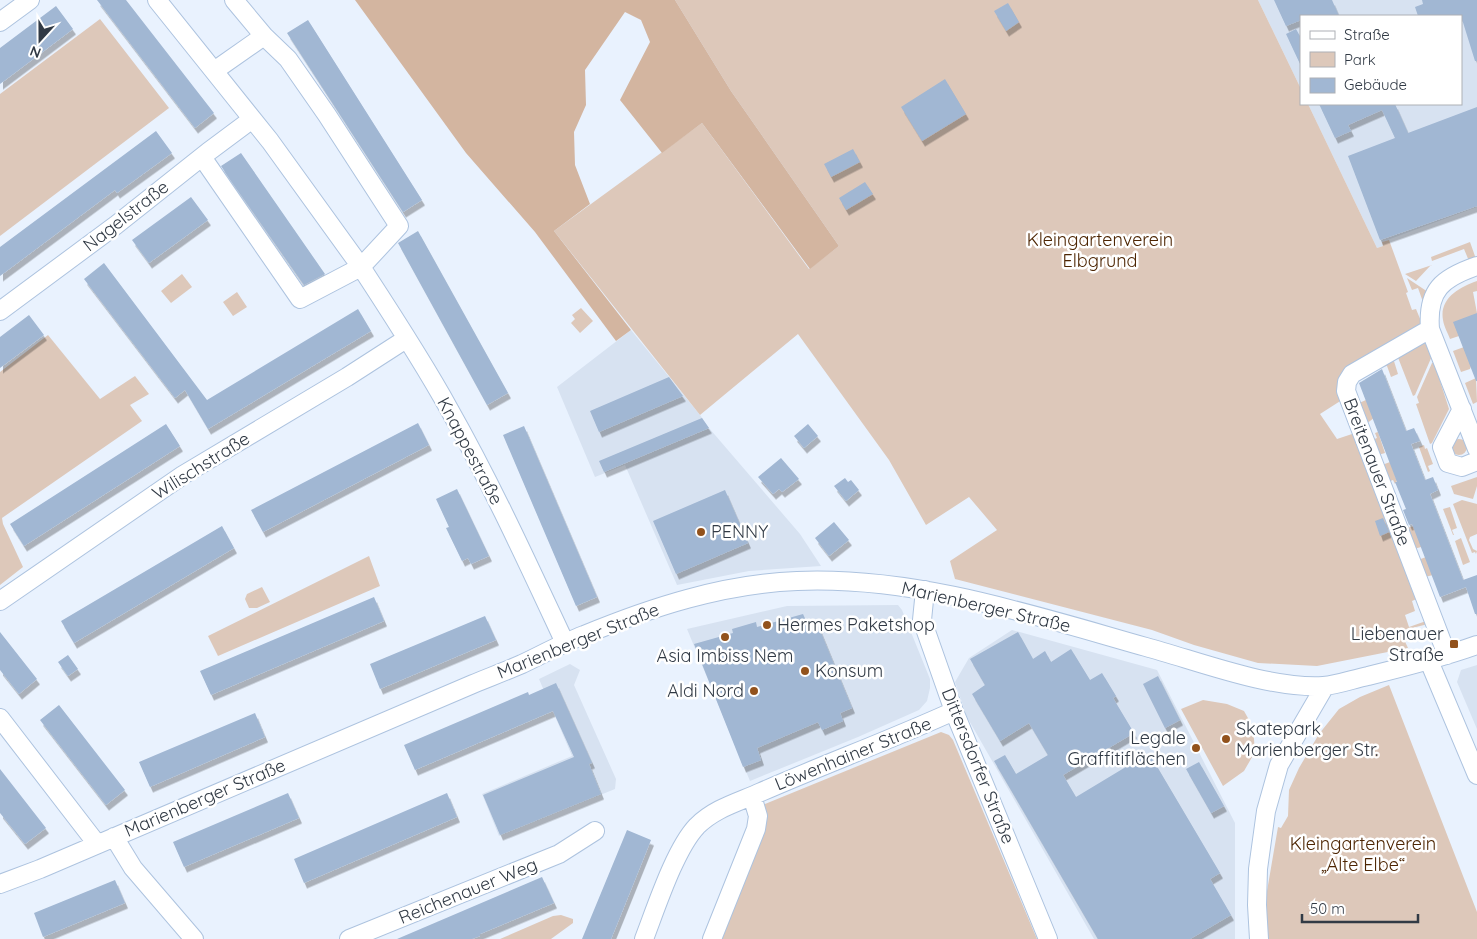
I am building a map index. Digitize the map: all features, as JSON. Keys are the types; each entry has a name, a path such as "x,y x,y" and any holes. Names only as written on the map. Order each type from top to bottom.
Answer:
{"street":[{"path":"0,22 30,0"},
{"name":"Knappestraße","path":"157,0 270,141 361,267 448,407 480,467 565,643"},
{"path":"202,157 300,299 361,267 399,226 288,59 264,36 234,0"},
{"path":"214,71 264,36"},
{"name":"Nagelstraße","path":"0,311 116,225 252,120"},
{"path":"1477,266 1465,270 1443,283 1432,298 1429,314 1430,329 1477,449"},
{"name":"Breitenauer Straße","path":"1430,329 1352,374 1346,391 1447,655"},
{"name":"Wilischstraße","path":"0,601 183,475 347,377 406,339"},
{"path":"1462,410 1442,446 1448,463 1462,467 1477,461"},
{"name":"Marienberger Straße","path":"0,884 516,666 565,643 671,603 730,589 763,584 811,581 847,582 924,590 1014,611 1246,676 1289,684 1325,686 1447,655 1477,645"},
{"name":"Dittersdorfer Straße","path":"924,590 922,620 954,712 1048,939"},
{"path":"1428,660 1477,775"},
{"path":"1259,939 1257,905 1258,870 1266,811 1279,765 1325,686"},
{"name":"Löwenhainer Straße","path":"644,939 674,866 690,835 709,816 752,796 954,712"},
{"path":"0,718 97,844"},
{"path":"712,939 756,829 758,816 752,796"},
{"name":"Reichenauer Weg","path":"349,939 564,855 595,831"},
{"path":"114,837 134,868 194,939"}],"shaded area":[{"path":"355,0 675,0 731,91 839,246 810,269 702,123 662,153 620,100 650,42 641,20 625,12 585,70 586,105 574,132 575,165 590,204 554,231 631,330 616,341 535,232 466,153"},
{"path":"1258,0 1477,0 1477,207 1382,242 1383,246 1377,248 1308,105 1462,105 1462,15 1300,15 1300,87"},
{"path":"631,330 709,428 800,534 821,566 749,571 677,585 625,465 595,477 557,387"},
{"path":"898,605 902,610 930,679 927,701 919,710 750,781 687,629 787,606"},
{"path":"1012,630 1157,670 1235,823 1235,939 1094,939 967,717 955,682 969,658"},
{"path":"570,664 580,670 574,685 616,779 615,789 499,836 482,794 572,756 539,679"},
{"path":"1477,665 1477,729 1457,682 1461,670"}],"green space":[{"name":"Kleingartenverein Elbgrund","path":"675,0 1258,0 1300,87 1300,105 1308,105 1377,248 1383,246 1382,242 1389,240 1408,292 1406,293 1412,310 1416,309 1423,326 1348,372 1345,398 1320,414 1337,439 1358,432 1421,597 1412,601 1415,611 1405,615 1409,627 1429,620 1428,624 1400,631 1408,648 1317,666 1258,663 1194,645 1152,630 955,579 950,561 997,530 969,497 926,525 889,460 798,334 700,415 554,231 702,123 809,269 839,246 731,91"},
{"path":"100,19 169,108 0,236 0,94"},
{"path":"1470,242 1476,259 1469,261 1464,249 1432,261 1431,257"},
{"path":"1431,265 1416,281 1405,274"},
{"path":"182,274 192,287 171,303 161,291"},
{"path":"1407,278 1428,292 1423,302 1418,288 1412,290"},
{"path":"1477,281 1477,291 1473,292 1477,313 1459,336 1450,339 1443,320 1444,305 1452,294"},
{"path":"237,292 247,307 233,316 223,302"},
{"path":"581,308 593,321 580,333 571,323 575,319 572,315"},
{"path":"48,335 100,399 135,376 149,394 130,405 142,421 2,518 23,567 0,585 0,372"},
{"path":"1423,339 1432,356 1413,396 1397,355"},
{"path":"1464,347 1471,366 1470,369 1461,372 1453,351"},
{"path":"1393,358 1398,374 1391,377 1387,366 1380,367"},
{"path":"1434,362 1449,409 1430,444 1416,404 1419,403 1417,397"},
{"path":"1476,378 1477,402 1473,404 1465,383"},
{"path":"1366,400 1374,418 1366,424 1359,403"},
{"path":"1378,432 1385,453 1378,455 1372,440 1377,438 1375,433"},
{"path":"1456,439 1462,439 1467,444 1465,453 1456,455 1451,450 1451,444"},
{"path":"1424,445 1433,464 1428,466 1430,471 1428,472 1419,447"},
{"path":"1390,462 1397,481 1395,484 1393,480 1388,482 1382,465"},
{"path":"1477,477 1477,486 1473,499 1454,494 1451,486"},
{"path":"1462,500 1477,504 1477,534 1470,537 1469,540 1473,549 1477,551 1476,554 1475,552 1472,553 1453,504"},
{"path":"1450,507 1457,528 1452,530 1454,535 1443,509"},
{"path":"1414,526 1421,547 1414,549 1406,528"},
{"path":"1461,538 1470,562 1463,565 1455,541"},
{"path":"369,556 380,586 218,656 208,636"},
{"path":"1426,557 1433,575 1425,577 1418,560"},
{"path":"262,587 270,602 257,608 249,608 245,599 247,594"},
{"name":"Kleingartenverein „Alte Elbe“","path":"1389,685 1477,912 1477,939 1267,939 1267,891 1278,827 1281,828 1288,816 1289,790 1299,768 1319,734 1339,709 1360,697"},
{"name":"Skatepark Marienberger Str.","path":"1203,700 1227,704 1244,711 1253,727 1255,752 1244,771 1223,786 1181,709"},
{"path":"941,732 949,735 953,740 1037,939 709,939 758,816 765,804"},
{"path":"561,915 573,919 573,923 551,939 500,939 553,916"}],"building":[{"path":"97,0 126,0 214,113 195,128"},
{"path":"1274,0 1332,0 1339,15 1300,15 1300,20 1286,26"},
{"path":"1422,0 1477,0 1477,61 1475,61 1462,15 1418,15 1415,7 1423,4"},
{"path":"1008,3 1019,22 1006,31 994,11"},
{"path":"56,6 73,29 0,84 0,48"},
{"path":"308,20 422,200 403,212 287,33"},
{"path":"1296,29 1300,36 1300,64 1286,34"},
{"path":"945,79 966,114 922,141 901,107"},
{"path":"1319,105 1395,105 1408,133 1477,107 1477,206 1380,240 1348,156 1395,138 1382,110 1348,125 1351,131 1335,138"},
{"path":"156,131 172,153 117,193 115,190 0,276 0,247"},
{"path":"853,149 860,162 831,177 824,164"},
{"path":"241,153 325,274 304,285 231,181 221,166"},
{"path":"865,182 873,194 846,210 839,198"},
{"path":"191,197 208,220 149,263 132,240"},
{"path":"418,231 508,393 487,405 398,243"},
{"path":"104,263 207,400 358,309 371,331 208,429 185,390 175,398 84,279"},
{"path":"1477,313 1477,381 1476,381 1453,322"},
{"path":"29,315 44,335 0,368 0,337"},
{"path":"1382,369 1406,431 1414,428 1420,441 1411,444 1425,480 1433,477 1438,490 1430,494 1463,580 1477,575 1477,614 1475,614 1466,587 1440,597 1412,524 1409,525 1403,510 1406,509 1395,482 1397,482 1359,383"},
{"path":"669,377 683,396 599,432 590,411"},
{"path":"702,418 709,428 604,472 599,461"},
{"path":"418,423 429,445 263,532 251,510"},
{"path":"166,424 180,446 24,546 10,524"},
{"path":"808,424 818,436 804,448 794,436"},
{"path":"524,426 597,597 576,606 503,435"},
{"path":"781,458 799,479 782,492 779,489 773,494 758,477"},
{"path":"845,478 848,482 851,480 859,490 846,501 834,486"},
{"path":"457,489 489,556 471,564 468,558 462,561 446,528 449,527 436,499"},
{"name":"PENNY","path":"725,490 748,543 676,574 653,521"},
{"path":"1383,518 1389,532 1380,536 1375,521"},
{"path":"834,522 849,540 829,556 815,538"},
{"path":"222,526 234,548 74,643 61,621"},
{"path":"374,597 384,621 211,695 200,671"},
{"path":"803,614 809,627 817,623 852,708 840,713 843,721 822,730 818,722 757,748 761,760 743,767 694,644 733,633 732,629 756,622 757,627"},
{"path":"485,616 496,640 380,689 370,664"},
{"path":"0,632 37,679 19,694 0,670"},
{"path":"1018,632 1033,659 1045,651 1051,662 1071,649 1090,680 1102,673 1116,696 1113,698 1134,733 1063,775 1076,797 1149,753 1220,873 1210,879 1231,915 1190,939 1098,939 994,761 1005,755 1016,774 1048,755 1029,723 1000,741 972,694 985,685 970,659"},
{"path":"68,655 78,669 68,676 58,662"},
{"path":"1158,676 1180,720 1165,728 1143,684"},
{"path":"556,683 592,763 589,764 601,794 500,835 483,795 574,757 553,711 415,770 404,745 528,692 529,695"},
{"path":"59,705 125,790 106,805 40,720"},
{"path":"255,713 265,737 150,787 139,762"},
{"path":"1199,762 1224,806 1211,813 1186,769"},
{"path":"0,769 46,828 25,844 0,813"},
{"path":"288,793 299,818 184,867 173,842"},
{"path":"447,793 457,817 304,883 294,859"},
{"path":"627,830 651,840 611,939 582,939"},
{"path":"542,877 554,903 480,934 480,936 472,939 397,939"},
{"path":"115,880 125,903 43,937 34,913"}],"place":[{"name":"PENNY","path":"701,532"},
{"name":"Hermes Paketshop","path":"767,625"},
{"name":"Asia Imbiss Nem","path":"725,637"},
{"name":"Liebenauer Straße","path":"1454,644"},
{"name":"Konsum","path":"805,671"},
{"name":"Aldi Nord","path":"754,691"},
{"name":"Skatepark Marienberger Str.","path":"1226,739"},
{"name":"Legale Graffitiflächen","path":"1196,748"}]}
